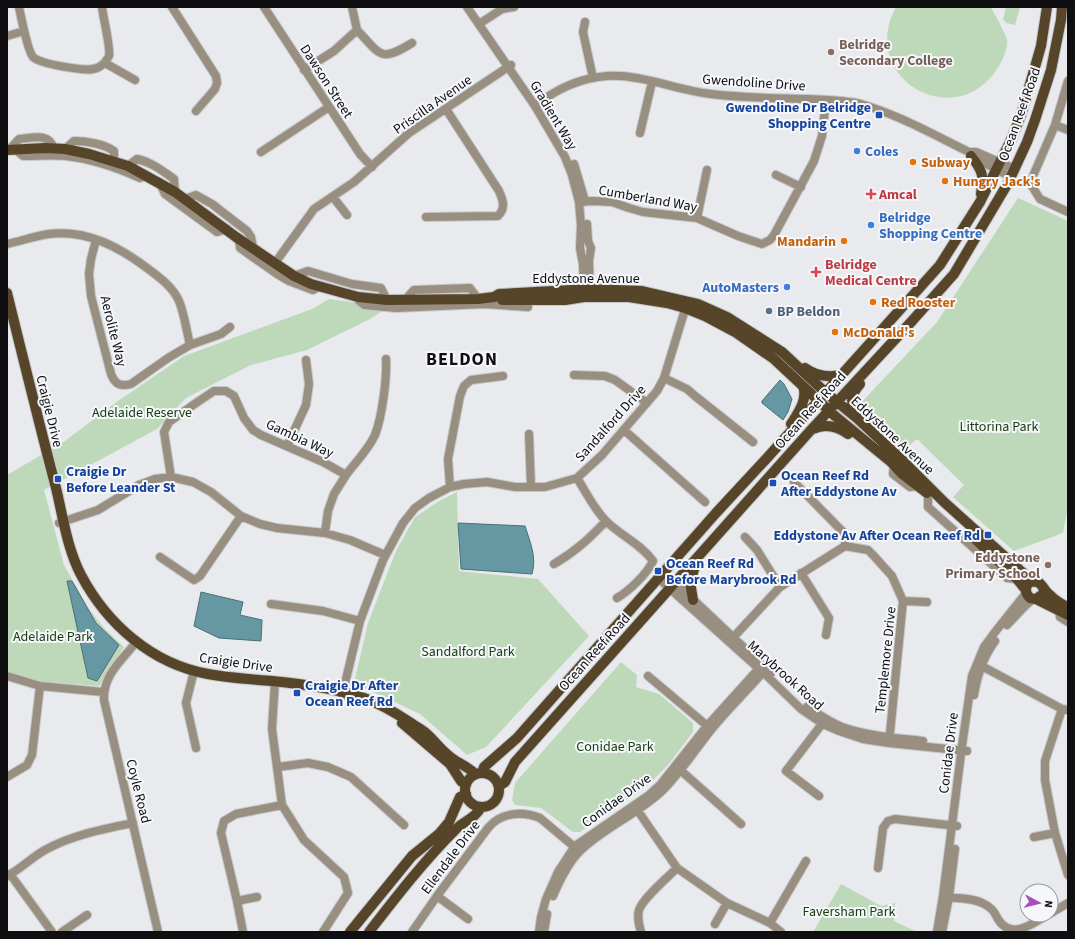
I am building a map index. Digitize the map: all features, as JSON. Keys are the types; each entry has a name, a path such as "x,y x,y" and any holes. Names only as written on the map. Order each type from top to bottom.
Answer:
{"main road":[{"name":"Ocean Reef Road","path":"479,774 517,738 716,513 940,265 980,202 999,166 1021,115 1041,46 1047,7"},
{"name":"Ocean Reef Road","path":"499,786 505,782 515,762 699,554 954,274 1013,173 1035,120 1051,70 1061,20 1062,7"},
{"name":"Eddystone Avenue","path":"10,150 65,149 114,160 147,175 175,192 294,276 311,284 358,297 387,300 458,302 478,298 494,297 500,300 564,300 587,293 708,308 727,317 782,352 836,402 857,418 944,502 1032,581"},
{"path":"970,154 978,165 983,178 980,202"},
{"name":"Craigie Drive","path":"7,293 61,522"},
{"name":"Eddystone Avenue","path":"686,305 723,325 774,359 829,410 901,473 928,494 1017,579 1030,595 1066,610"},
{"name":"Craigie Drive","path":"7,315 61,522 72,553 81,576 102,606 132,643 193,674 222,676 274,684 326,688 370,706 402,724 441,756 450,764 466,789"},
{"path":"857,418 851,400 854,390 894,347 912,320"},
{"path":"766,343 766,348 774,359"},
{"path":"782,352 813,374 826,377 841,375"},
{"path":"767,458 797,415 804,399 805,391 803,386"},
{"path":"810,431 824,425 840,428 873,453 892,464 904,462"},
{"path":"693,600 690,582 699,554"},
{"path":"1032,581 1040,582 1044,589 1043,594 1030,595 1027,584 1032,581"},
{"name":"Eddystone Avenue","path":"1044,589 1066,610"},
{"name":"Craigie Drive","path":"342,694 377,703 396,713 424,731 451,758 479,774"},
{"path":"350,932 412,856 439,834 448,822 466,789 470,778 479,774 493,776 499,786 499,794 495,801 489,806 481,807 471,803 466,789"},
{"path":"369,932 412,878 457,828 478,814 481,807"}],"street":[{"path":"18,7 24,31 33,56 38,61 58,66 94,69 105,63 110,54 102,7"},
{"path":"172,7 216,76 217,83 215,89 196,111"},
{"name":"Dawson Street","path":"264,7 360,154 372,167"},
{"path":"352,7 357,30 381,54 388,55 398,52 412,43"},
{"name":"Gradient Way","path":"467,7 481,23 562,139 578,174 582,202 580,248 587,293"},
{"name":"Gradient Way","path":"473,7 481,23"},
{"path":"481,23 502,9 514,7"},
{"path":"585,22 583,32 593,78"},
{"path":"304,70 334,51 357,30"},
{"path":"7,36 24,31"},
{"path":"105,63 135,80"},
{"name":"Priscilla Avenue","path":"275,263 314,210 333,198 372,167 409,133 510,66"},
{"name":"Gwendoline Drive","path":"537,104 565,87 593,78 611,76 626,77 684,90 710,94 851,102 882,111 970,154 1013,173"},
{"path":"1068,81 1054,125 1030,183 1040,199 1068,212"},
{"path":"640,133 652,82"},
{"name":"Cumberland Way","path":"582,202 612,202 643,212 697,218 738,236 762,244 770,240 774,235 814,161 824,123 826,100"},
{"path":"261,152 328,106"},
{"path":"426,217 498,216 502,212 504,206 499,191 446,109"},
{"path":"1054,125 1068,130"},
{"name":"Eddystone Avenue","path":"10,150 23,156 66,156 80,158 100,162 140,178 147,175"},
{"path":"128,166 137,159 145,161 160,169 174,179 175,192"},
{"path":"697,218 707,170"},
{"path":"776,175 801,187"},
{"name":"Eddystone Avenue","path":"159,182 165,194 217,232 226,229"},
{"path":"185,199 196,195 212,204 247,231 251,237 253,248"},
{"path":"333,198 347,215"},
{"path":"7,244 55,234 79,234 114,246 126,253 166,283 179,300 190,346"},
{"name":"Eddystone Avenue","path":"240,239 240,248 276,274 289,281 313,290 320,286"},
{"name":"Aerolite Way","path":"96,240 89,274 91,296 111,374 119,385 124,386 131,384 168,358 190,346 221,334 230,327"},
{"path":"294,276 308,271 347,283 381,288 387,300"},
{"path":"405,300 414,290 456,288 470,288 478,298"},
{"name":"Eddystone Avenue","path":"358,297 359,301 364,305 396,308 458,302 528,306"},
{"name":"Sandalford Drive","path":"342,694 360,621 385,555 403,523 415,508 429,498 450,487 475,482 545,487 577,478 602,455 624,430 647,403 664,378 686,305"},
{"path":"325,533 328,511 334,494 375,435 386,376 386,359"},
{"path":"287,446 306,405 310,384 306,360"},
{"path":"574,375 606,376 615,380 647,403"},
{"path":"450,487 448,459 460,396 464,386 471,380 503,376"},
{"path":"664,378 687,389 753,442"},
{"name":"Gambia Way","path":"171,477 164,432 169,422 214,391 226,391 234,396 244,418 253,430 261,435 323,462 346,475"},
{"path":"624,430 705,502"},
{"path":"529,434 531,487"},
{"path":"61,522 98,510 139,485 155,479 171,477 193,482 211,492 241,516 260,524 277,528 325,533 350,540 385,555"},
{"path":"577,478 591,501 606,521 647,554 653,561 648,569 627,592 617,598"},
{"path":"731,639 780,587 801,572 845,546 845,534 794,482"},
{"path":"160,557 194,580 200,576 241,516"},
{"path":"554,564 573,553 606,521"},
{"path":"745,537 757,550 780,587"},
{"name":"Templemore Drive","path":"845,546 868,550 892,576 903,601 890,740"},
{"path":"801,572 829,618 826,635"},
{"name":"Marybrook Road","path":"661,575 671,586 763,669 801,708 824,722 850,735 964,749"},
{"name":"Marybrook Road","path":"671,586 693,600 731,639"},
{"name":"Conidae Drive","path":"942,932 964,749 980,665 992,644 1004,628 1026,605 1030,595"},
{"path":"903,601 927,602"},
{"path":"271,604 324,611 360,621"},
{"name":"Eddystone Avenue","path":"1066,610 1060,617 1068,622"},
{"name":"Coyle Road","path":"132,643 109,674 103,692 107,718 158,932"},
{"path":"980,665 1065,710 1045,761 1045,780 1055,833 1068,874"},
{"name":"Conidae Drive","path":"539,932 546,899 558,872 577,849 636,808 679,768 709,728 763,669"},
{"path":"193,674 186,703 196,748"},
{"path":"7,676 40,686 103,692"},
{"path":"648,676 709,728"},
{"path":"274,684 272,729 282,805 304,840 344,877 348,893 322,932"},
{"path":"7,777 27,765 32,755 40,686"},
{"path":"819,796 786,771 824,722"},
{"path":"278,767 308,763 328,768 351,777 404,825"},
{"path":"679,768 741,824"},
{"path":"243,932 221,833 224,821 236,814 282,805"},
{"path":"636,808 677,868 727,904 770,923 781,932"},
{"name":"Ellendale Drive","path":"412,932 488,828 502,818 516,813 540,818 577,849"},
{"path":"878,868 883,828 888,821 895,819 955,826"},
{"path":"52,932 9,875 45,850 70,838 133,823"},
{"path":"1034,837 1055,833"},
{"name":"Conidae Drive","path":"544,932 546,918 556,890 577,849"},
{"path":"770,923 806,861"},
{"path":"641,932 638,922 638,915 643,902 677,868"},
{"path":"437,896 468,919"},
{"path":"237,901 257,897"},
{"path":"946,897 980,902 986,905 996,913 1000,922 1007,928 1014,930 1028,927 1034,923"},
{"name":"Conidae Drive","path":"937,932 946,897"},
{"path":"1059,908 1068,902"},
{"path":"715,924 727,904"},
{"path":"62,932 87,915"}],"green space":[{"path":"896,7 991,7 1007,40 1002,61 995,72 977,89 956,97 935,96 915,88 899,74 889,55 888,32"},
{"path":"1006,7 1020,7 1015,25 1006,23 1003,19"},
{"name":"Littorina Park","path":"1018,198 1068,221 1068,507 1063,533 1014,551 953,497 964,485 917,439 903,451 858,406 937,322"},
{"path":"329,299 389,307 370,319 307,350 251,365 186,398 157,429 44,490 64,565 88,608 105,629 124,647 99,686 35,681 7,672 7,475 65,441 118,401 184,356 312,309"},
{"name":"Sandalford Park","path":"457,492 459,571 538,579 589,636 486,747 467,755 420,714 354,683 368,623 396,551 415,517 441,500"},
{"name":"Conidae Park","path":"621,662 637,675 636,687 659,694 693,723 693,732 668,765 646,787 580,832 573,832 541,808 515,805 512,800 515,783"},
{"name":"Faversham Park","path":"841,884 881,906 895,903 894,921 917,932 813,932"}],"water":[{"path":"780,380 784,384 792,399 788,412 783,420 762,403 762,401"},
{"path":"458,523 525,526 531,544 534,562 532,574 461,569"},
{"path":"67,581 72,581 96,623 119,645 97,681 88,678"},
{"path":"201,592 243,602 240,615 262,620 261,641 219,638 194,626"}],"place":[{"name":"Belridge Secondary College","path":"831,52"},
{"name":"Gwendoline Dr Belridge Shopping Centre","path":"879,115"},
{"name":"Coles","path":"857,151"},
{"name":"Subway","path":"913,162"},
{"name":"Hungry Jack's","path":"945,181"},
{"name":"Amcal","path":"871,194"},
{"name":"Belridge Shopping Centre","path":"871,225"},
{"name":"Mandarin","path":"844,241"},
{"name":"Belridge Medical Centre","path":"816,272"},
{"name":"AutoMasters","path":"787,287"},
{"name":"Red Rooster","path":"873,302"},
{"name":"BP Beldon","path":"769,311"},
{"name":"McDonald's","path":"835,332"},
{"name":"Craigie Dr Before Leander St","path":"58,479"},
{"name":"Ocean Reef Rd After Eddystone Av","path":"773,483"},
{"name":"Eddystone Av After Ocean Reef Rd","path":"988,535"},
{"name":"Eddystone Primary School","path":"1048,565"},
{"name":"Ocean Reef Rd Before Marybrook Rd","path":"658,571"},
{"name":"Craigie Dr After Ocean Reef Rd","path":"297,693"}],"district":[{"name":"BELDON","path":"462,359"}],"park label":[{"name":"Adelaide Reserve","path":"142,412"},
{"name":"Adelaide Park","path":"53,636"}]}
